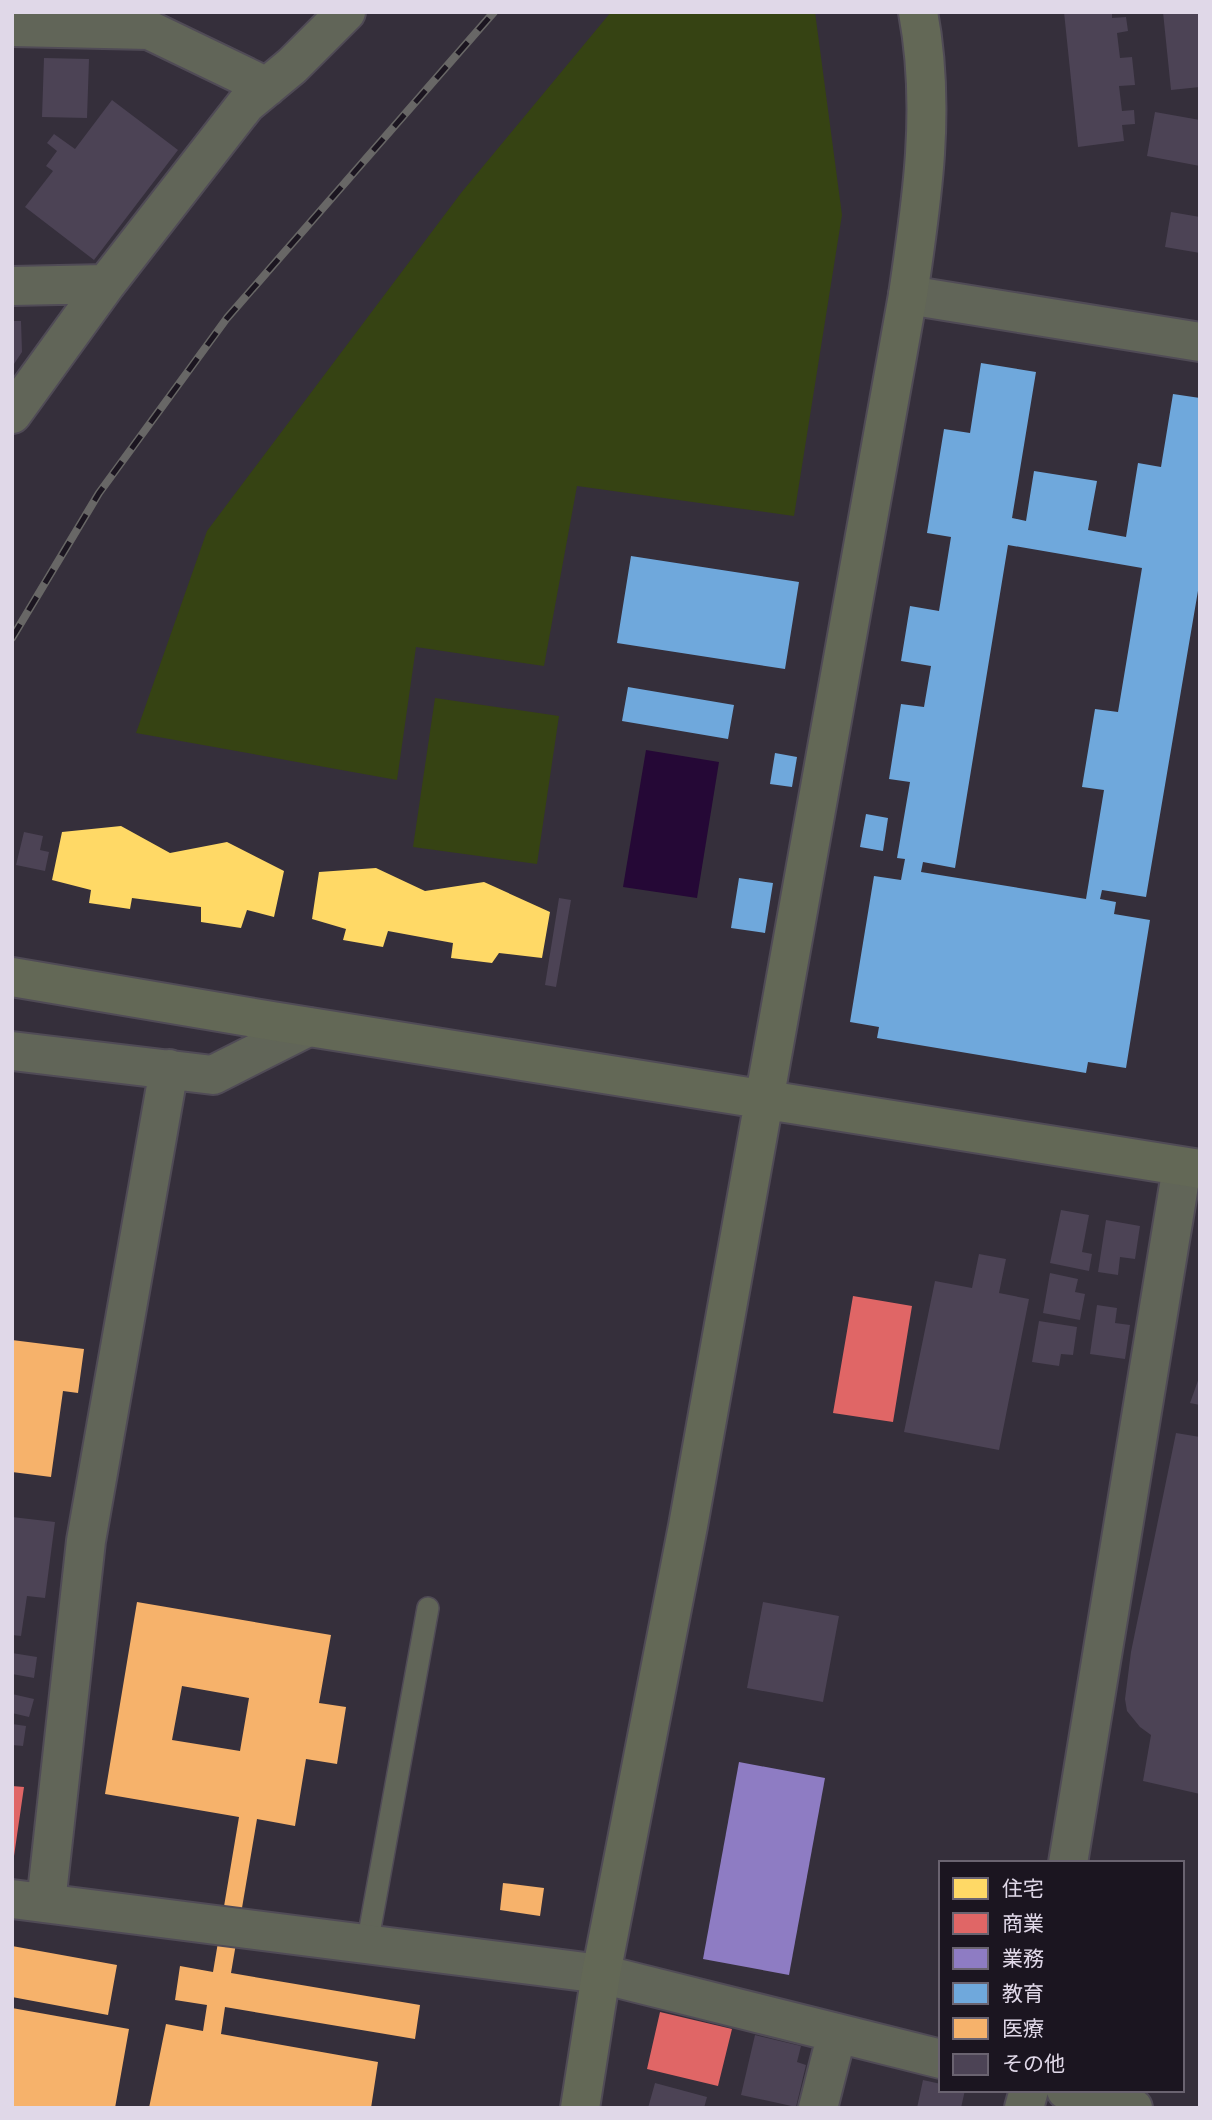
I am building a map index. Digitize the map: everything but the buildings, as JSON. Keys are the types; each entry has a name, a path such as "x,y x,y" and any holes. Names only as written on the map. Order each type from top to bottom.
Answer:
{"street":[{"path":"12,414 106,284 246,104 292,66 346,12"},
{"path":"580,2108 601,1974 688,1526 908,296 927,160 928,92 918,12"},
{"path":"12,27 149,30 267,87"},
{"path":"12,286 106,284"},
{"path":"908,296 1200,342"},
{"path":"12,977 764,1101 1195,1165 1068,1861"},
{"path":"12,1052 213,1075 308,1027"},
{"path":"169,1069 86,1541 29,1901 601,1974 939,2058"},
{"path":"818,2108 837,2033"},
{"path":"1073,2092 1133,2108"}],"lane":[{"path":"367,1945 428,1608"}],"green space":[{"path":"611,12 815,12 842,215 794,516 577,486 544,666 416,647 397,780 136,733 207,531 461,193"},
{"path":"435,698 559,716 537,864 413,847"}],"shaded area":[{"path":"646,750 719,762 697,898 623,887"}],"railway":[{"path":"12,638 99,493 227,318 494,12"}]}
